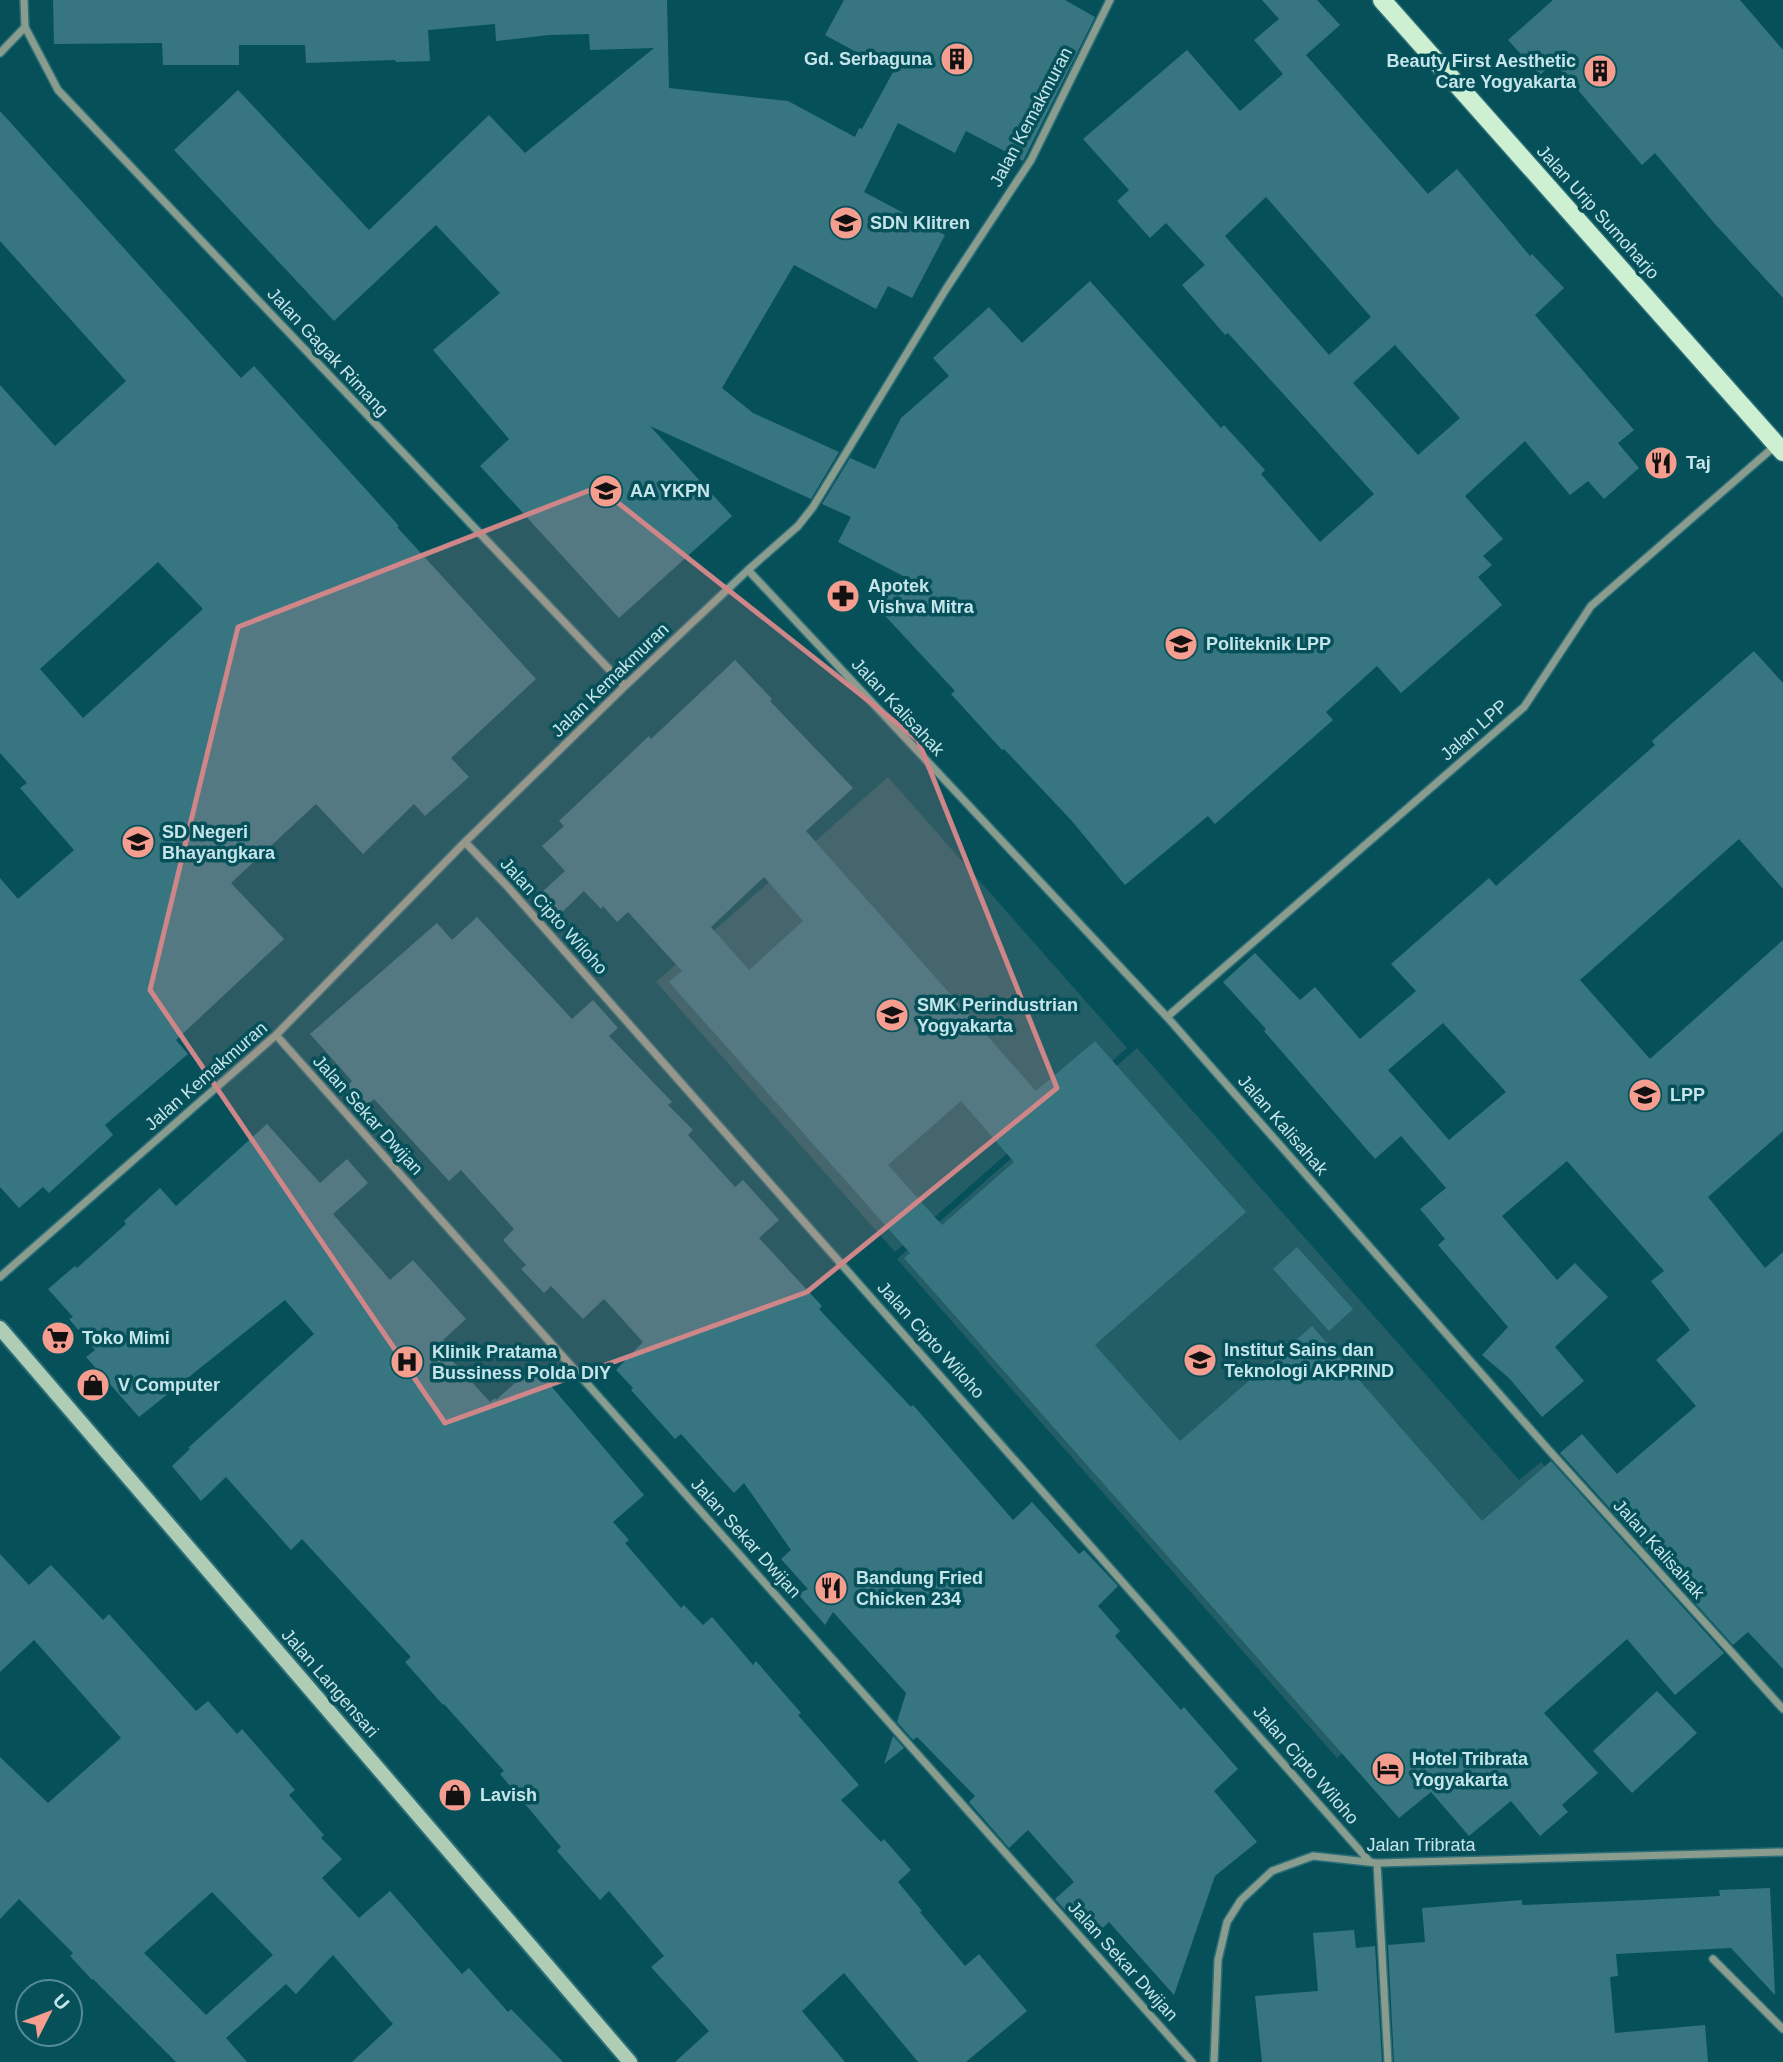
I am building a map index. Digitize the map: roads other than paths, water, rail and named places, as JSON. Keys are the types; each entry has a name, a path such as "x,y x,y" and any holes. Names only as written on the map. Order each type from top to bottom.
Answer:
{"main road":[{"name":"Jalan Urip Sumoharjo","path":"1382,0 1780,448"},
{"name":"Jalan Langensari","path":"0,1328 630,2062"}],"street":[{"path":"0,53 25,27 24,0"},
{"name":"Jalan Kemakmuran","path":"0,1277 276,1035 465,842 625,686 798,526 813,507 946,289 1031,160 1110,0"},
{"name":"Jalan Gagak Rimang","path":"25,27 58,90 625,686"},
{"name":"Jalan LPP","path":"1167,1017 1524,707 1591,606 1780,448"},
{"name":"Jalan Kalisahak","path":"748,570 1167,1017 1538,1438 1783,1709"},
{"name":"Jalan Cipto Wiloho","path":"465,842 1374,1862"},
{"name":"Jalan Sekar Dwijan","path":"276,1035 1192,2062"},
{"name":"Jalan Tribrata","path":"1214,2062 1218,1960 1227,1922 1241,1900 1272,1871 1313,1856 1374,1862 1783,1852"},
{"path":"1374,1862 1388,2062"},
{"path":"1713,1959 1783,2029"}],"place":[{"name":"Gd. Serbaguna","path":"957,59"},
{"name":"Beauty First Aesthetic Care Yogyakarta","path":"1600,71"},
{"name":"SDN Klitren","path":"846,223"},
{"name":"Taj","path":"1661,463"},
{"name":"AA YKPN","path":"606,491"},
{"name":"Apotek Vishva Mitra","path":"843,596"},
{"name":"Politeknik LPP","path":"1181,644"},
{"name":"SD Negeri Bhayangkara","path":"138,842"},
{"name":"SMK Perindustrian Yogyakarta","path":"892,1015"},
{"name":"LPP","path":"1645,1095"},
{"name":"Toko Mimi","path":"58,1338"},
{"name":"Institut Sains dan Teknologi AKPRIND","path":"1200,1360"},
{"name":"Klinik Pratama Bussiness Polda DIY","path":"407,1362"},
{"name":"V Computer","path":"93,1385"},
{"name":"Bandung Fried Chicken 234","path":"831,1588"},
{"name":"Hotel Tribrata Yogyakarta","path":"1388,1769"},
{"name":"Lavish","path":"455,1795"}]}
